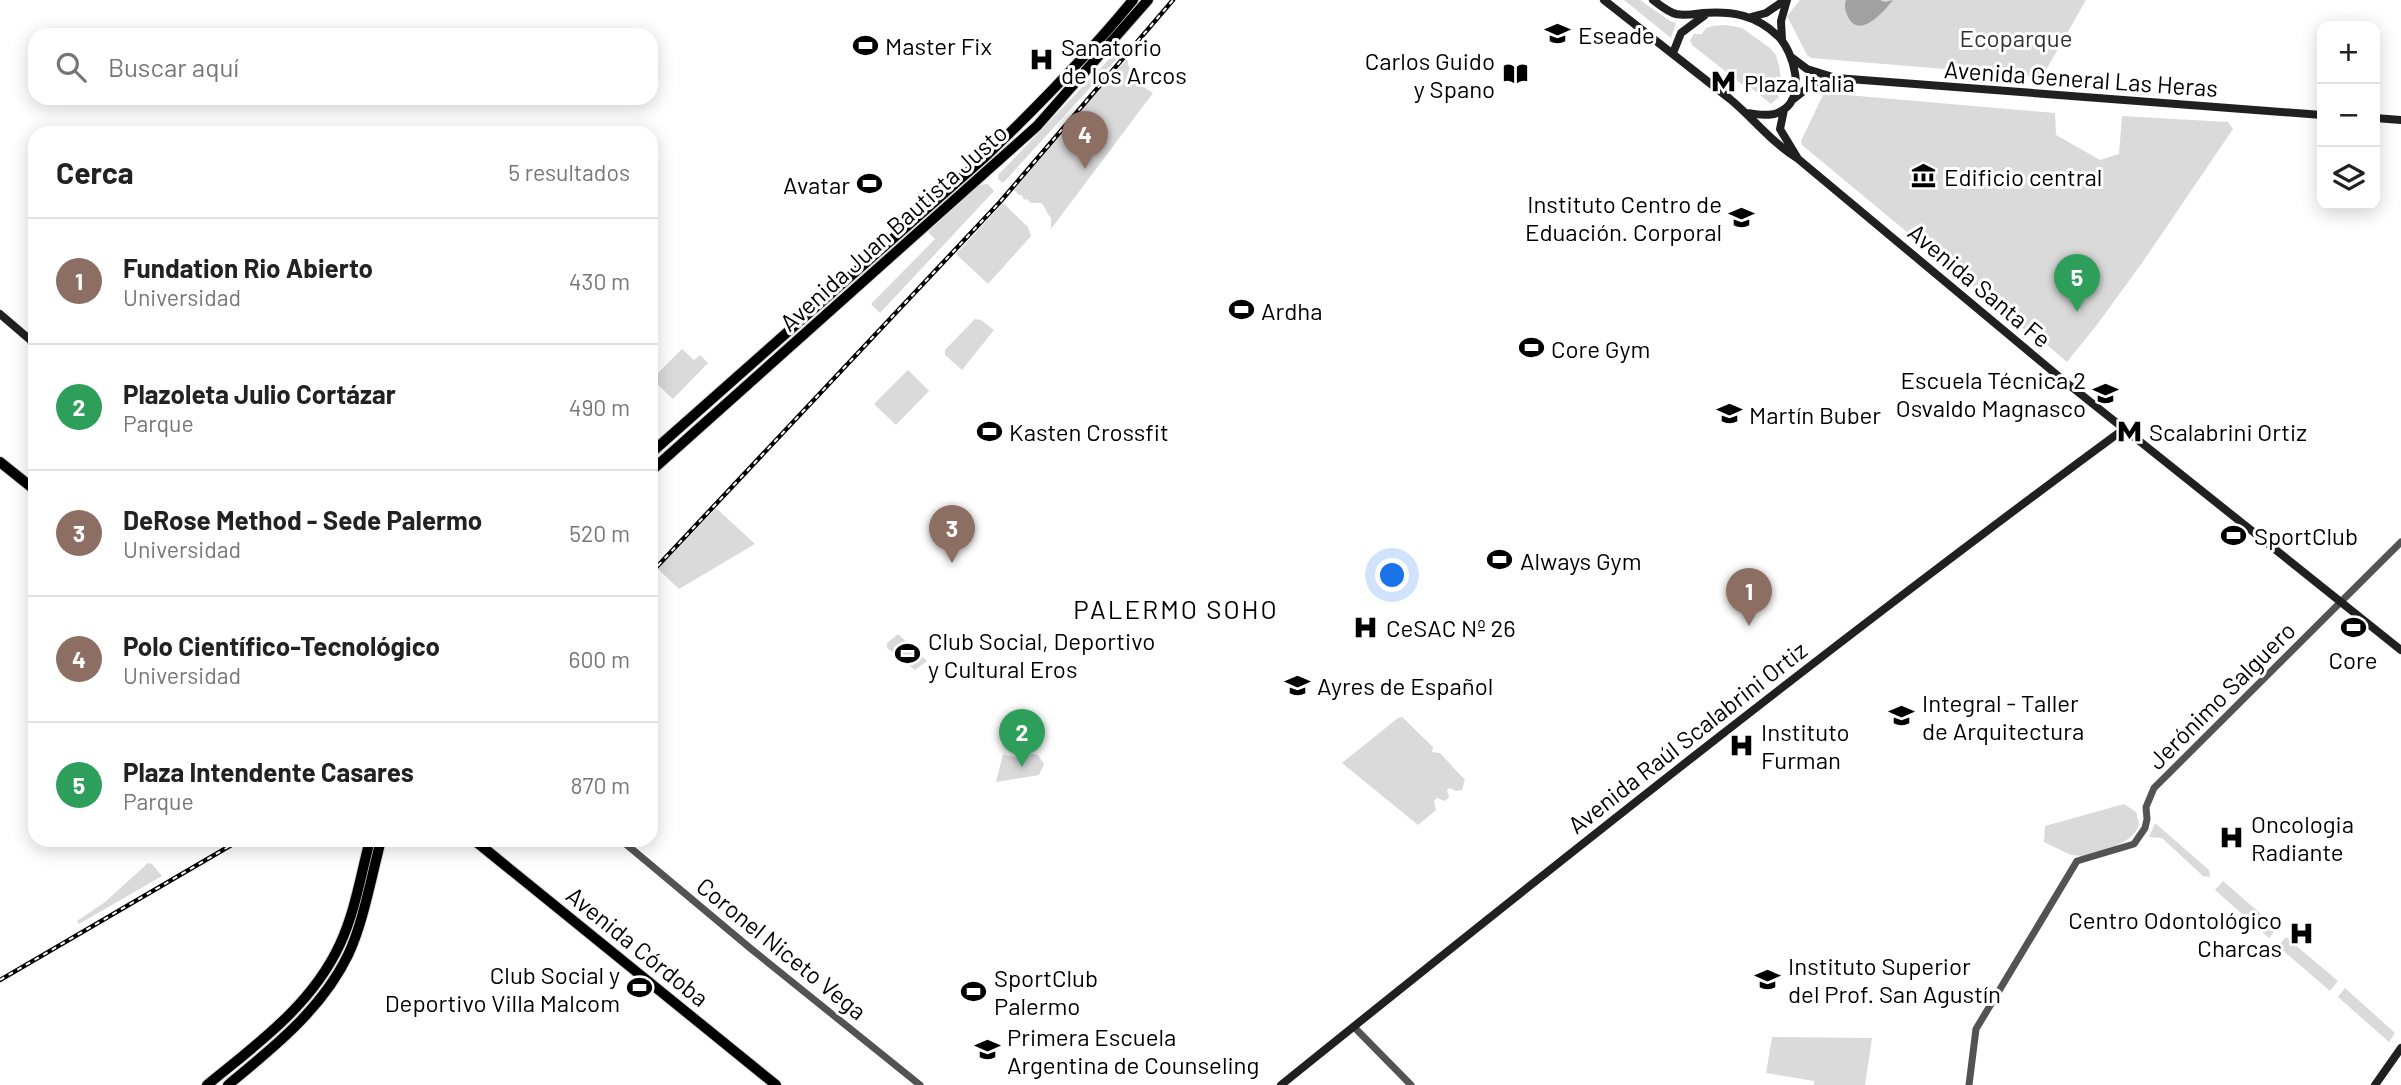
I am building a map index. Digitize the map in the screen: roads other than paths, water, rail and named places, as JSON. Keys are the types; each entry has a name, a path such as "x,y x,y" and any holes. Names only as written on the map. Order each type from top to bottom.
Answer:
{"main road":[{"name":"Avenida Juan Bautista Justo","path":"658,447 1004,138 1095,45 1133,0"},
{"name":"Avenida Juan Bautista Justo","path":"658,465 1037,126 1147,0"},
{"name":"Avenida Santa Fe","path":"1604,0 1746,113 1761,130 2124,429 2401,650"},
{"path":"1653,0 1676,14 1725,12 1751,17 1782,40"},
{"path":"1751,17 1766,13 1786,0"},
{"path":"1746,113 1768,115 1784,110 1792,100 1795,82 1791,57 1782,40 1781,21 1786,0"},
{"path":"1674,54 1681,33 1707,13"},
{"name":"Avenida General Las Heras","path":"1791,57 1807,69 1836,78 2317,115"},
{"name":"Avenida General Las Heras","path":"1792,100 1814,83 1836,78"},
{"name":"Avenida Santa Fe","path":"1784,110 1780,129 1797,158"},
{"path":"2380,118 2401,120"},
{"path":"0,314 28,338"},
{"name":"Avenida Raúl Scalabrini Ortiz","path":"1281,1085 1562,859 1797,676 2124,429"},
{"path":"0,462 28,484"},
{"path":"207,1085 289,1016 322,976 341,942 368,847"},
{"path":"228,1085 295,1027 342,965 354,940 379,847"},
{"name":"Avenida Córdoba","path":"483,847 776,1085"},
{"path":"2375,1085 2401,1048"}],"street":[{"name":"Jerónimo Salguero","path":"1969,1085 1976,1029 2077,861 2134,844 2146,824 2146,807 2154,788 2401,542"},
{"name":"Coronel Niceto Vega","path":"629,847 920,1085"},
{"path":"1354,1027 1411,1085"}],"railway":[{"path":"658,566 1000,202 1173,0"},
{"path":"0,980 228,847"}],"place":[{"name":"Eseade","path":"1558,34"},
{"name":"Master Fix","path":"865,45"},
{"name":"Sanatorio de los Arcos","path":"1041,60"},
{"name":"Carlos Guido y Spano","path":"1515,74"},
{"name":"Plaza Italia","path":"1724,82"},
{"name":"Polo Científico-Tecnológico","path":"1085,169"},
{"name":"Edificio central","path":"1924,176"},
{"name":"Avatar","path":"870,184"},
{"name":"Instituto Centro de Eduación. Corporal","path":"1742,217"},
{"name":"Ardha","path":"1241,310"},
{"name":"Plaza Intendente Casares","path":"2077,312"},
{"name":"Core Gym","path":"1531,348"},
{"name":"Escuela Técnica 2 Osvaldo Magnasco","path":"2106,393"},
{"name":"Martín Buber","path":"1729,414"},
{"name":"Kasten Crossfit","path":"989,431"},
{"name":"Scalabrini Ortiz","path":"2129,431"},
{"name":"SportClub","path":"2234,535"},
{"name":"Always Gym","path":"1500,560"},
{"name":"DeRose Method - Sede Palermo","path":"952,563"},
{"name":"Fundation Rio Abierto","path":"1749,626"},
{"name":"CeSAC Nº 26","path":"1366,627"},
{"name":"Core","path":"2353,628"},
{"name":"Club Social, Deportivo y Cultural Eros","path":"908,654"},
{"name":"Ayres de Español","path":"1297,685"},
{"name":"Integral - Taller de Arquitectura","path":"1902,716"},
{"name":"Instituto Furman","path":"1741,745"},
{"name":"Plazoleta Julio Cortázar","path":"1022,767"},
{"name":"Oncologia Radiante","path":"2231,837"},
{"name":"Centro Odontológico Charcas","path":"2302,933"},
{"name":"Instituto Superior del Prof. San Agustín","path":"1768,979"},
{"name":"Club Social y Deportivo Villa Malcom","path":"640,988"},
{"name":"SportClub Palermo","path":"974,991"},
{"name":"Primera Escuela Argentina de Counseling","path":"987,1050"}],"district":[{"name":"PALERMO SOHO","path":"1176,608"}],"park label":[{"name":"Ecoparque","path":"2016,37"}]}
